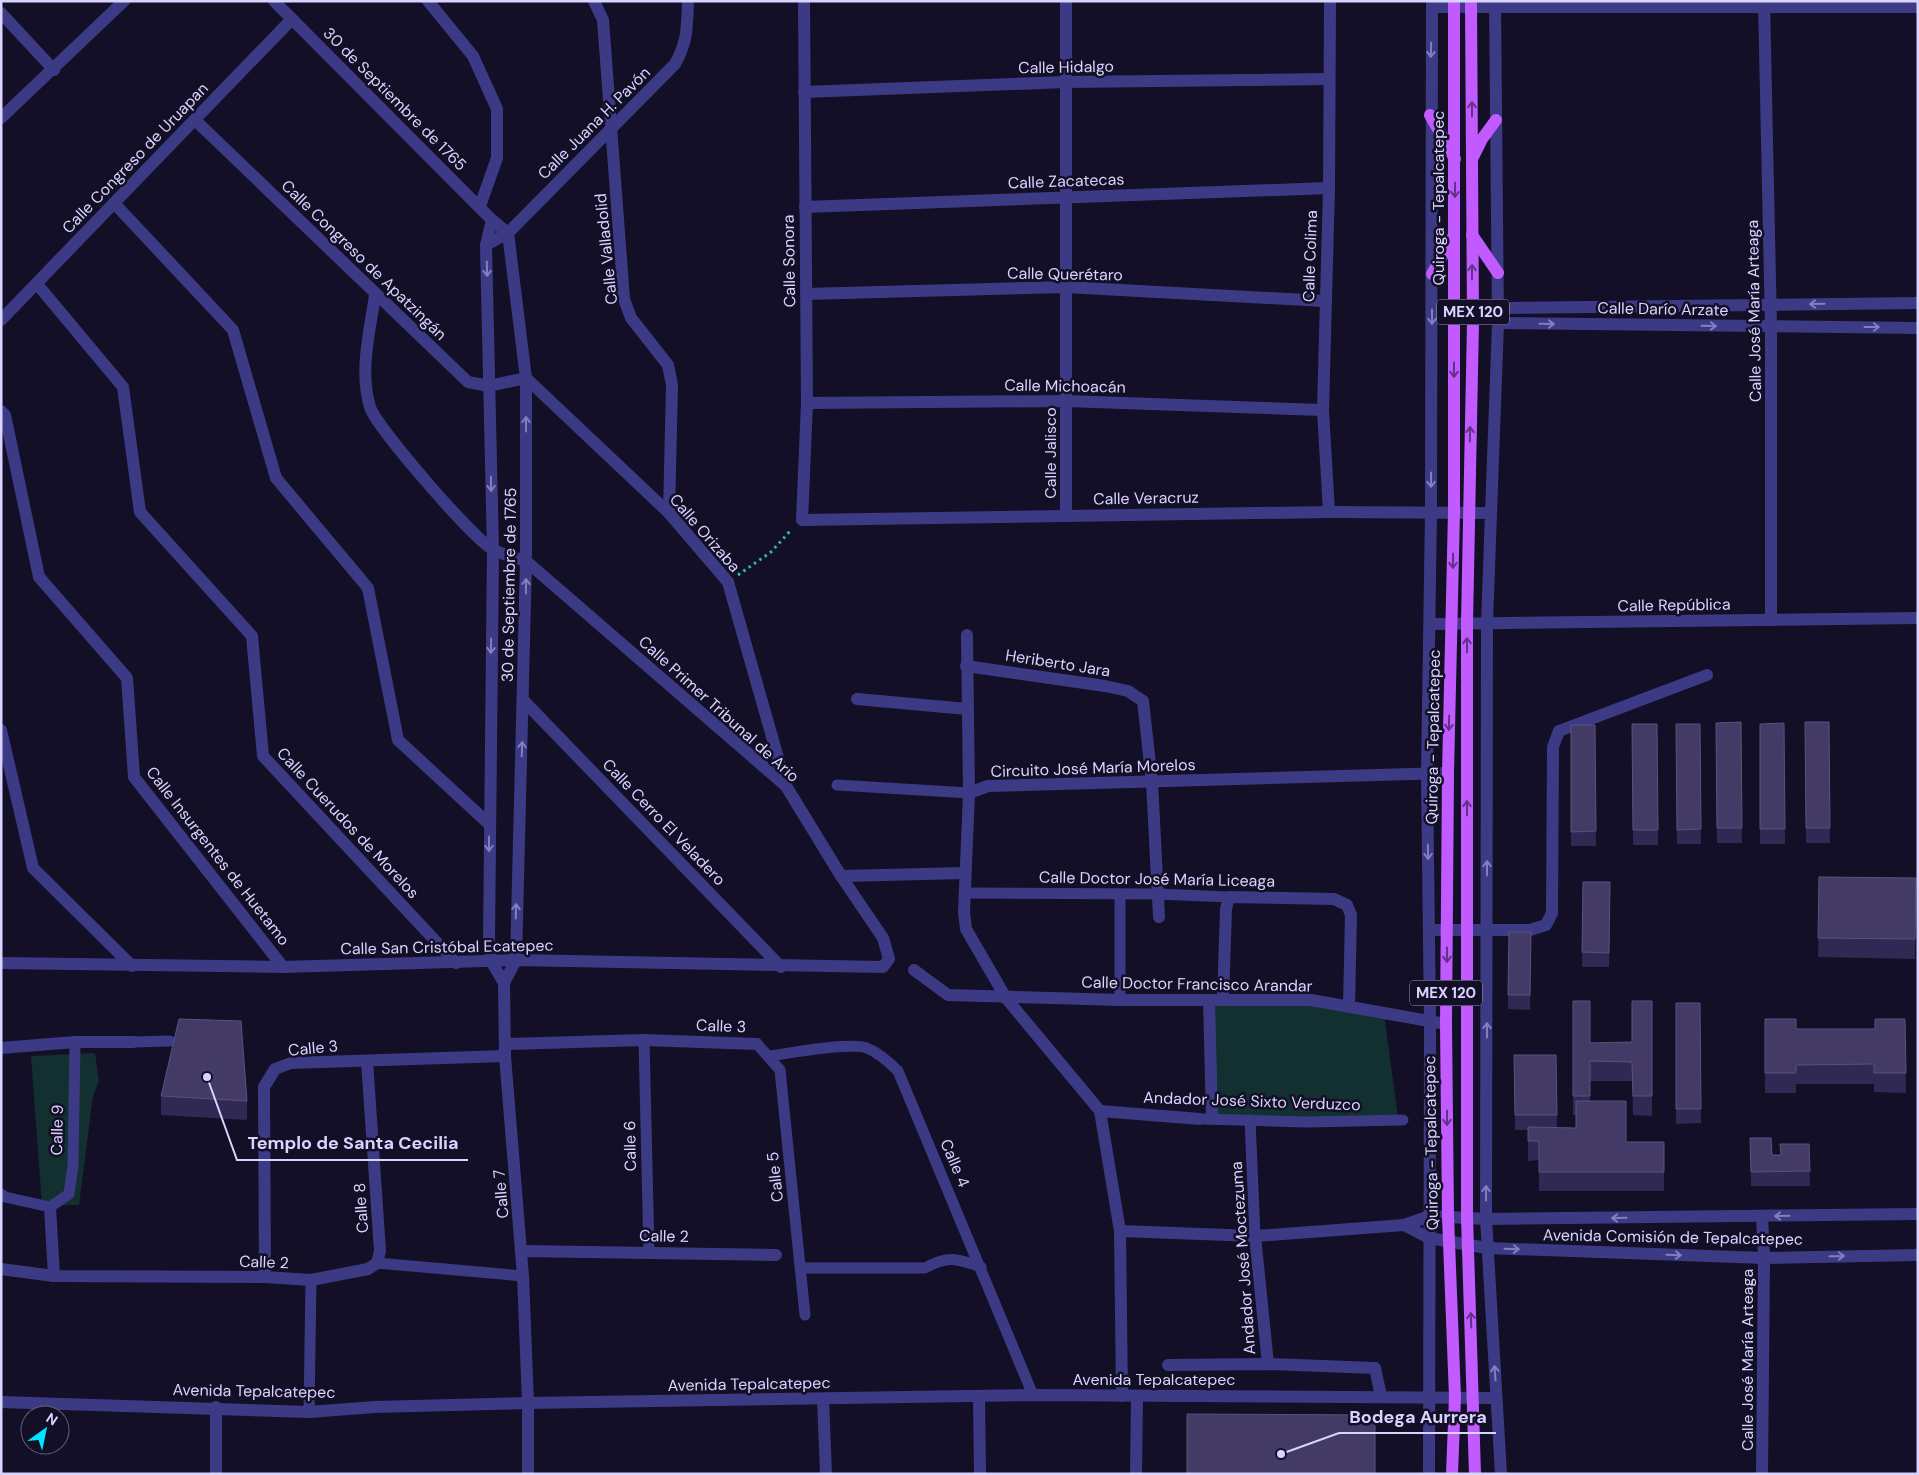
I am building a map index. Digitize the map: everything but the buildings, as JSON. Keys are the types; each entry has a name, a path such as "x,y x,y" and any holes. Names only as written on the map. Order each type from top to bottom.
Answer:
{"main road":[{"name":"Quiroga - Tepalcatepec","path":"1452,1474 1455,1397 1448,1216 1446,1024 1448,774 1454,512 1454,235 1456,161 1454,4"},
{"name":"Quiroga - Tepalcatepec","path":"1471,4 1472,235 1467,623 1467,1217 1475,1474"},
{"path":"1430,115 1456,161"},
{"path":"1472,160 1482,139 1496,120"},
{"path":"1432,274 1454,235"},
{"path":"1472,235 1498,273"}],"street":[{"path":"1,118 54,70 124,1"},
{"name":"30 de Septiembre de 1765","path":"274,1 492,220 508,233 526,378 526,561 516,960"},
{"path":"428,1 473,56 497,109 497,158 480,206"},
{"name":"Calle Valladolid","path":"594,1 603,20 624,299 630,318 668,365 672,385 669,513"},
{"name":"Calle Juana H. Pavón","path":"486,245 508,233 676,64 684,48 687,35 688,1"},
{"name":"Calle Sonora","path":"802,520 807,403 804,1"},
{"name":"Calle Jalisco","path":"1066,1 1066,515"},
{"name":"Calle Colima","path":"1329,512 1323,410 1324,301 1329,188 1330,1"},
{"path":"1429,1474 1430,1021 1427,773 1431,512 1432,274 1430,115 1432,4 1764,4 1918,7"},
{"path":"1495,4 1498,323 1488,623 1486,1219 1501,1474"},
{"name":"Calle José María Arteaga","path":"1764,4 1771,305 1771,620"},
{"path":"1,13 54,70"},
{"name":"Calle Congreso de Uruapan","path":"1,320 292,18"},
{"name":"Calle Hidalgo","path":"804,92 1065,82 1329,79"},
{"name":"Calle Congreso de Apatzingán","path":"194,120 468,382 490,386 526,378"},
{"name":"Calle Zacatecas","path":"805,207 1329,188"},
{"path":"114,203 233,330 276,478 368,588 398,740 489,824"},
{"name":"30 de Septiembre de 1765","path":"491,961 489,824 493,550 486,245 492,220"},
{"name":"Calle Cuerudos de Morelos","path":"36,284 123,387 140,512 252,636 263,756 456,963"},
{"name":"Calle Querétaro","path":"806,294 1066,288 1324,301"},
{"path":"375,295 364,368 370,409 398,447 463,523 493,550 526,561"},
{"name":"Calle Darío Arzate","path":"1498,308 1918,303"},
{"name":"Calle Darío Arzate","path":"1498,323 1918,328"},
{"name":"Calle Orizaba","path":"526,378 669,513 728,582 786,786"},
{"name":"Calle Michoacán","path":"807,403 1066,400 1323,410"},
{"name":"Calle Insurgentes de Huetamo","path":"1,412 6,415 39,577 127,678 134,777 283,966"},
{"name":"Calle Veracruz","path":"802,520 1329,512 1491,513"},
{"name":"Calle Primer Tribunal de Ario","path":"526,561 786,786 841,876 883,938 889,959"},
{"name":"Calle República","path":"1430,624 1918,618"},
{"path":"967,635 969,793 965,873 966,929 1006,998 1100,1111 1120,1231 1122,1396"},
{"name":"Heriberto Jara","path":"966,666 1128,691 1143,701 1152,782"},
{"path":"1429,930 1530,930 1546,925 1552,913 1553,747 1560,731 1707,675"},
{"path":"857,699 967,709"},
{"name":"Calle Cerro El Veladero","path":"523,700 781,966"},
{"path":"1,730 33,868 132,966"},
{"name":"Circuito José María Morelos","path":"969,793 988,786 1427,773 1448,774"},
{"path":"1152,782 1159,917"},
{"path":"837,785 969,793"},
{"path":"841,876 965,873"},
{"name":"Calle Doctor José María Liceaga","path":"965,893 1157,894 1334,899 1347,905 1351,915 1349,1006"},
{"path":"1120,894 1120,1000"},
{"path":"1223,1000 1226,909 1230,897"},
{"name":"Calle San Cristóbal Ecatepec","path":"1,963 132,966 283,966 516,960 883,967 889,959"},
{"name":"Calle 7","path":"516,960 504,982 505,1050 522,1251 528,1403 528,1474"},
{"path":"491,961 504,982"},
{"name":"Calle Doctor Francisco Arandar","path":"914,970 948,995 1120,1000 1311,1000 1446,1024"},
{"path":"1206,1119 1209,1000"},
{"name":"Calle 3","path":"265,1277 264,1087 275,1069 291,1063 367,1061 644,1040 757,1044"},
{"name":"Calle 6","path":"644,1040 649,1252"},
{"path":"1,1048 75,1042 170,1041"},
{"name":"Calle 9","path":"50,1207 69,1194 73,1165 75,1042"},
{"name":"Calle 5","path":"757,1044 770,1056 780,1070 806,1315"},
{"name":"Calle 4","path":"770,1056 826,1048 865,1048 884,1058 898,1071 1033,1395"},
{"name":"Calle 8","path":"367,1061 380,1251 377,1263"},
{"name":"Andador José Sixto Verduzco","path":"1100,1111 1206,1119 1403,1120"},
{"name":"Andador José Moctezuma","path":"1250,1120 1254,1236 1268,1364"},
{"path":"1,1194 5,1197 50,1207 54,1276"},
{"name":"Avenida Comisión de Tepalcatepec","path":"1120,1231 1254,1236 1404,1225 1430,1216 1486,1219 1918,1214"},
{"name":"Calle José María Arteaga","path":"1762,1216 1764,1258 1762,1474"},
{"name":"Avenida Comisión de Tepalcatepec","path":"1404,1225 1429,1238 1449,1243 1487,1248 1764,1258 1918,1255"},
{"name":"Calle 2","path":"522,1251 776,1255"},
{"path":"801,1268 925,1268 939,1260 954,1258 981,1267"},
{"name":"Calle 2","path":"1,1269 54,1276 265,1277 311,1280 368,1269 377,1263 523,1276"},
{"path":"309,1412 311,1280"},
{"path":"1168,1365 1268,1364 1375,1368 1381,1396"},
{"name":"Avenida Tepalcatepec","path":"1,1402 216,1407 309,1412 375,1406 1033,1395 1429,1396 1496,1398"},
{"path":"1136,1474 1137,1396"},
{"path":"979,1397 980,1474"},
{"path":"823,1400 826,1474"},
{"path":"216,1407 216,1474"}],"path":[{"path":"728,582 771,552 802,520"}],"green space":[{"path":"1211,1001 1311,1001 1384,1014 1398,1117 1214,1118"},
{"path":"95,1053 99,1081 93,1096 79,1205 42,1205 31,1056"}],"place":[{"name":"Templo de Santa Cecilia","path":"207,1077"},
{"name":"Bodega Aurrera","path":"1281,1454"}]}
